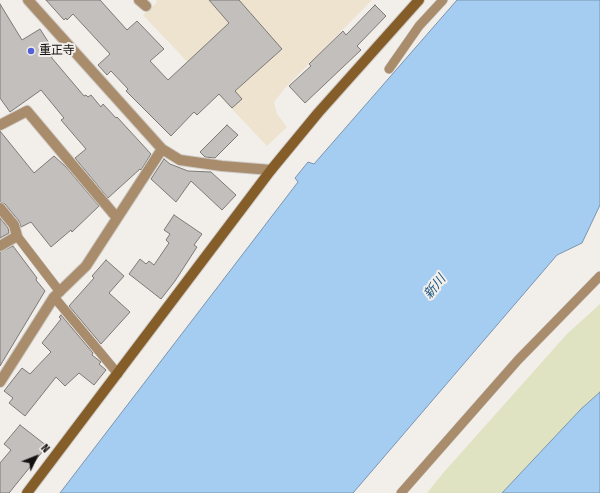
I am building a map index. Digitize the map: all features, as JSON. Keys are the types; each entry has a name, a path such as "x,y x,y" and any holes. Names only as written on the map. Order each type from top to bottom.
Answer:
{"street":[{"path":"28,0 162,149 180,160 222,166 271,170"},
{"path":"27,493 271,170 318,113 419,0"},
{"path":"0,125 27,111 118,218"},
{"path":"0,382 57,294 86,266 162,149"},
{"path":"0,208 14,225 17,236 0,246"}],"lane":[{"path":"390,69 420,26 442,0"},
{"path":"17,236 57,294 118,374"},
{"path":"401,493 518,360 600,276"}],"shaded area":[{"path":"156,0 372,0 285,88 274,102 277,114 287,127 267,146 143,15 157,2"}],"green space":[{"path":"600,304 600,392 581,409 502,493 427,493 567,334"}],"water":[{"name":"新川","path":"457,0 600,0 600,205 582,243 557,255 353,493 60,493 298,182 295,178 308,162 314,164"},
{"path":"600,392 600,493 502,493 581,409"}],"building":[{"path":"46,0 100,0 127,30 137,21 164,49 150,61 168,80 229,23 209,0 239,0 282,49 235,91 242,99 232,108 219,94 197,115 194,112 171,136 126,91 128,89 111,71 107,75 98,65 110,54 73,14 67,20 66,18 64,20"},
{"path":"0,4 22,40 40,29 56,54 51,57 84,96 86,95 88,97 91,95 101,107 103,104 151,154 141,170 140,169 108,198 75,158 86,149 61,120 64,118 41,90 10,112 0,98"},
{"path":"375,5 386,16 357,46 361,50 305,103 289,86 311,66 309,64 343,31 346,35"},
{"path":"227,125 238,135 215,158 205,157 200,152"},
{"path":"0,131 34,173 54,156 66,167 99,206 72,232 71,230 51,247 31,222 21,227 19,221 5,204 0,202"},
{"path":"164,159 170,164 188,171 211,172 236,195 222,210 191,181 176,202 151,179"},
{"path":"174,215 202,234 194,245 197,247 175,281 161,299 129,274 140,259 146,264 149,261 154,265 169,243 166,240 170,234 164,230"},
{"path":"0,218 8,228 9,233 0,238"},
{"path":"13,246 45,291 0,366 0,252"},
{"path":"106,260 124,276 109,293 130,312 101,344 69,306 94,278 92,276"},
{"path":"61,315 93,353 92,355 101,362 99,364 106,370 94,385 79,373 65,386 56,377 25,416 9,403 13,398 4,391 22,368 30,374 51,352 42,343 61,319 59,317"},
{"path":"20,425 47,446 9,493 0,493 0,463 11,450 4,444"}],"place":[{"name":"重正寺","path":"31,51"}]}
